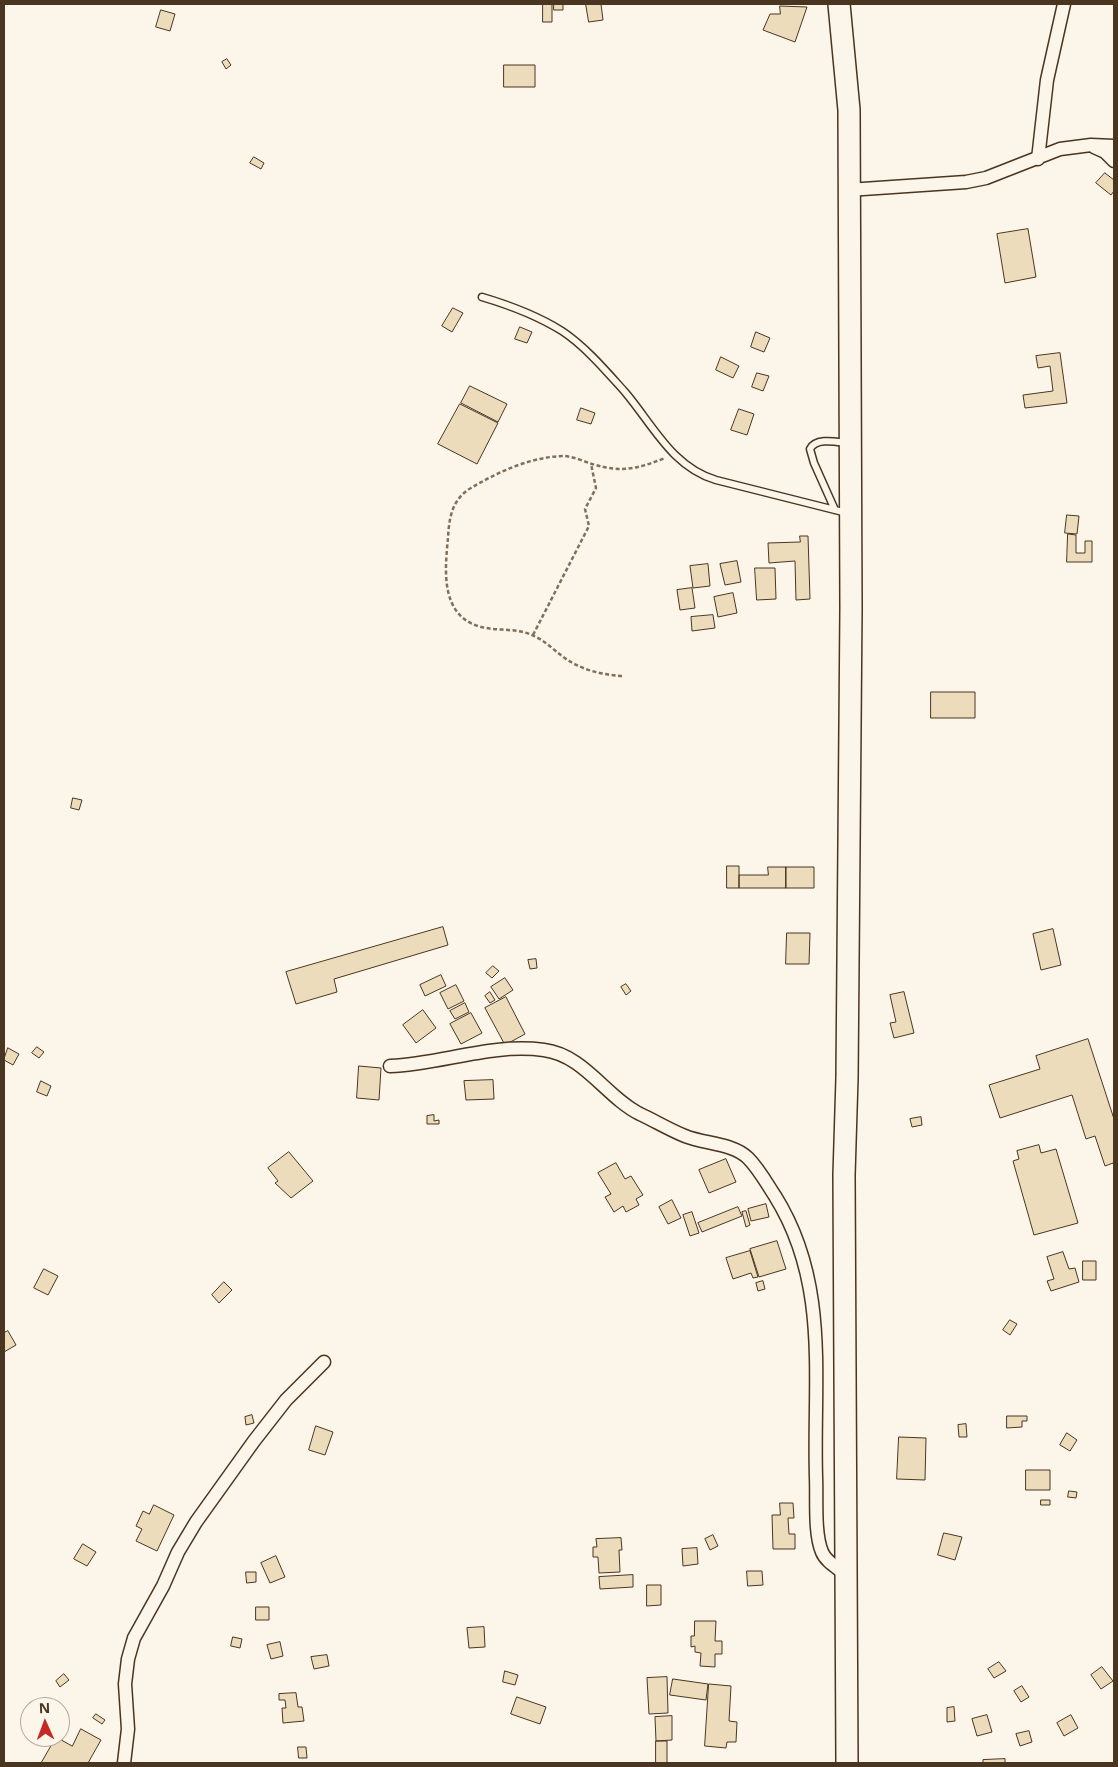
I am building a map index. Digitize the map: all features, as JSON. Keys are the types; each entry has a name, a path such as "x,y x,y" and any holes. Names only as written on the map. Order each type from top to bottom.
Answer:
{"highway":[{"path":"839,4 849,110 851,444 843,512 847,1069 844,1175 847,1763"}],"street":[{"path":"1038,159 1048,80 1064,4"},
{"path":"848,190 966,182 986,178 1060,149 1091,145 1114,146"},
{"path":"1091,145 1105,152 1114,161"},
{"path":"390,1066 408,1065 491,1050 533,1049 558,1053 574,1062 632,1110 687,1136 736,1151 748,1158 784,1210 796,1236 808,1273 817,1349 816,1454 818,1540 824,1556 846,1575"},
{"path":"124,1763 128,1729 126,1684 128,1659 134,1638 164,1586 178,1552 196,1522 259,1434 286,1400 324,1362"}],"lane":[{"path":"482,297 512,306 563,332 592,357 625,392 674,455 700,475 843,512"},
{"path":"843,512 814,463 811,447 825,442 851,444"}],"path":[{"path":"622,676 588,670 570,662 533,635 510,629 478,626 460,614 450,600 444,576 449,518 456,502 469,489 519,464 540,458 565,456 612,470 638,468 674,455"},
{"path":"533,635 588,526 585,509 596,488 590,464"}],"building":[{"path":"543,4 552,4 552,22 543,22"},
{"path":"554,4 563,4 563,10 554,10"},
{"path":"586,4 601,4 603,20 589,22"},
{"path":"780,6 807,7 795,42 763,30 770,14 780,14"},
{"path":"161,10 175,14 170,31 156,27"},
{"path":"227,59 231,65 226,69 222,62"},
{"path":"504,65 535,65 535,87 504,87"},
{"path":"254,157 264,163 261,169 250,163"},
{"path":"1105,173 1114,180 1114,191 1111,195 1096,183"},
{"path":"1028,229 1036,277 1005,283 997,234"},
{"path":"453,308 463,313 452,332 442,326"},
{"path":"520,327 532,332 527,343 515,339"},
{"path":"756,332 770,338 764,352 751,347"},
{"path":"1060,353 1067,403 1025,408 1023,395 1053,391 1050,366 1038,368 1036,356"},
{"path":"721,357 739,366 733,378 716,370"},
{"path":"757,373 769,376 763,391 752,387"},
{"path":"470,386 507,404 498,422 461,403"},
{"path":"460,404 498,423 477,464 438,444"},
{"path":"581,408 595,413 591,424 577,420"},
{"path":"739,409 754,414 747,435 731,430"},
{"path":"1067,515 1079,516 1077,534 1065,533"},
{"path":"1068,534 1076,535 1076,553 1085,553 1085,541 1092,541 1092,562 1067,562"},
{"path":"800,536 808,536 810,599 796,600 795,561 769,563 768,543 800,542"},
{"path":"737,561 741,582 725,585 720,564"},
{"path":"708,564 710,586 693,588 690,566"},
{"path":"755,568 775,568 776,599 757,600"},
{"path":"692,588 695,608 680,610 677,590"},
{"path":"733,593 737,613 718,617 714,597"},
{"path":"713,615 715,628 692,631 691,617"},
{"path":"931,692 975,692 975,718 931,718"},
{"path":"73,798 82,800 79,810 71,808"},
{"path":"727,866 739,866 739,888 727,888"},
{"path":"768,867 786,867 786,888 739,888 739,875 768,875"},
{"path":"786,867 814,867 814,888 786,888"},
{"path":"443,927 448,945 334,979 337,992 296,1004 286,972"},
{"path":"1053,929 1061,965 1041,970 1033,934"},
{"path":"787,933 810,933 809,964 786,964"},
{"path":"536,959 537,968 530,969 528,960"},
{"path":"493,966 499,971 492,978 486,973"},
{"path":"441,975 446,986 425,996 420,985"},
{"path":"505,978 513,990 499,999 491,987"},
{"path":"626,984 631,991 626,995 621,987"},
{"path":"456,985 464,1001 448,1009 440,993"},
{"path":"490,992 495,1000 490,1003 485,996"},
{"path":"904,992 914,1033 894,1038 890,1023 896,1022 890,995"},
{"path":"506,997 525,1034 505,1045 485,1008"},
{"path":"465,1003 469,1012 455,1019 450,1011"},
{"path":"423,1010 436,1028 416,1043 403,1025"},
{"path":"471,1013 482,1033 461,1044 450,1024"},
{"path":"1088,1039 1114,1119 1114,1166 1113,1163 1105,1166 1095,1136 1086,1139 1072,1095 1000,1118 989,1085 1040,1069 1036,1056"},
{"path":"37,1047 44,1052 39,1058 32,1053"},
{"path":"8,1048 19,1054 13,1065 4,1060"},
{"path":"359,1066 381,1068 379,1100 357,1098"},
{"path":"493,1080 494,1099 466,1100 464,1081"},
{"path":"41,1081 51,1086 47,1096 37,1092"},
{"path":"434,1115 434,1121 439,1120 439,1124 427,1124 427,1116"},
{"path":"921,1117 922,1125 912,1127 910,1119"},
{"path":"1039,1145 1041,1153 1056,1149 1078,1223 1034,1235 1013,1161 1019,1159 1017,1151"},
{"path":"289,1152 313,1181 291,1198 275,1183 278,1181 268,1168"},
{"path":"726,1159 736,1182 709,1193 699,1170"},
{"path":"616,1163 625,1179 631,1176 643,1195 636,1199 639,1205 626,1212 623,1206 614,1212 605,1197 611,1194 598,1173"},
{"path":"672,1200 681,1218 668,1224 659,1207"},
{"path":"766,1204 769,1217 751,1221 748,1209"},
{"path":"738,1207 742,1216 702,1232 698,1223"},
{"path":"746,1211 750,1225 746,1227 742,1212"},
{"path":"692,1212 699,1233 690,1236 683,1215"},
{"path":"777,1241 786,1269 759,1277 750,1249"},
{"path":"750,1251 758,1277 753,1278 751,1273 733,1279 726,1258"},
{"path":"1063,1252 1069,1269 1075,1268 1079,1282 1051,1291 1047,1281 1054,1279 1047,1257"},
{"path":"1083,1261 1096,1261 1096,1280 1083,1280"},
{"path":"44,1269 58,1276 48,1295 34,1288"},
{"path":"763,1281 765,1289 758,1291 756,1283"},
{"path":"224,1282 232,1290 219,1303 212,1295"},
{"path":"1010,1320 1017,1324 1010,1335 1003,1330"},
{"path":"8,1331 16,1345 4,1352 4,1333"},
{"path":"252,1415 254,1423 246,1425 245,1417"},
{"path":"1007,1416 1027,1416 1027,1421 1022,1421 1022,1427 1007,1428"},
{"path":"966,1424 967,1437 959,1437 958,1425"},
{"path":"316,1426 333,1432 325,1455 309,1450"},
{"path":"1067,1433 1077,1440 1070,1451 1060,1445"},
{"path":"899,1437 926,1438 925,1480 897,1479"},
{"path":"1026,1470 1050,1470 1050,1490 1026,1490"},
{"path":"1069,1491 1077,1492 1076,1498 1068,1497"},
{"path":"1041,1500 1050,1500 1050,1505 1041,1505"},
{"path":"780,1503 793,1503 794,1518 788,1518 789,1534 795,1534 795,1549 773,1549 772,1515 780,1515"},
{"path":"154,1505 174,1515 157,1551 136,1541 142,1529 136,1526 143,1511 149,1514"},
{"path":"944,1533 962,1537 955,1560 938,1555"},
{"path":"713,1535 718,1546 710,1550 705,1539"},
{"path":"621,1538 622,1550 619,1550 620,1572 599,1573 598,1557 593,1557 593,1547 597,1547 596,1539"},
{"path":"83,1544 96,1552 87,1566 74,1559"},
{"path":"697,1548 698,1564 683,1566 682,1549"},
{"path":"276,1556 285,1577 270,1583 261,1563"},
{"path":"747,1571 762,1571 763,1585 748,1586"},
{"path":"246,1572 256,1572 256,1582 247,1583"},
{"path":"633,1575 633,1587 600,1589 599,1577"},
{"path":"647,1585 661,1585 661,1605 647,1606"},
{"path":"256,1607 269,1607 269,1620 256,1620"},
{"path":"695,1621 716,1621 715,1641 722,1641 722,1654 715,1654 715,1667 700,1666 701,1653 695,1652 695,1646 691,1647 691,1636 694,1636"},
{"path":"484,1627 485,1647 469,1648 467,1628"},
{"path":"233,1637 242,1639 240,1648 231,1646"},
{"path":"280,1642 283,1656 271,1659 267,1645"},
{"path":"327,1655 329,1666 314,1669 311,1657"},
{"path":"999,1662 1006,1671 994,1678 988,1669"},
{"path":"1102,1667 1113,1681 1101,1689 1091,1675"},
{"path":"505,1671 518,1675 515,1685 503,1682"},
{"path":"64,1674 69,1680 60,1687 56,1681"},
{"path":"667,1677 668,1713 649,1714 647,1678"},
{"path":"673,1679 708,1684 706,1700 670,1695"},
{"path":"709,1684 731,1686 729,1721 737,1722 736,1742 727,1742 726,1748 705,1746"},
{"path":"1022,1686 1029,1697 1021,1702 1014,1691"},
{"path":"296,1693 298,1707 302,1707 304,1721 283,1723 282,1708 286,1708 285,1700 279,1700 279,1694"},
{"path":"517,1697 546,1707 540,1724 511,1714"},
{"path":"954,1707 955,1721 947,1722 947,1708"},
{"path":"96,1714 105,1720 102,1724 93,1718"},
{"path":"987,1715 992,1732 977,1736 972,1719"},
{"path":"1071,1715 1078,1728 1064,1736 1057,1723"},
{"path":"672,1716 672,1740 656,1741 655,1717"},
{"path":"81,1729 101,1740 88,1763 41,1763 50,1747 72,1746"},
{"path":"1029,1731 1032,1742 1020,1746 1016,1734"},
{"path":"656,1741 667,1741 667,1763 656,1763"},
{"path":"298,1747 306,1747 307,1758 299,1758"},
{"path":"1005,1759 1005,1763 983,1763 983,1760"}]}
